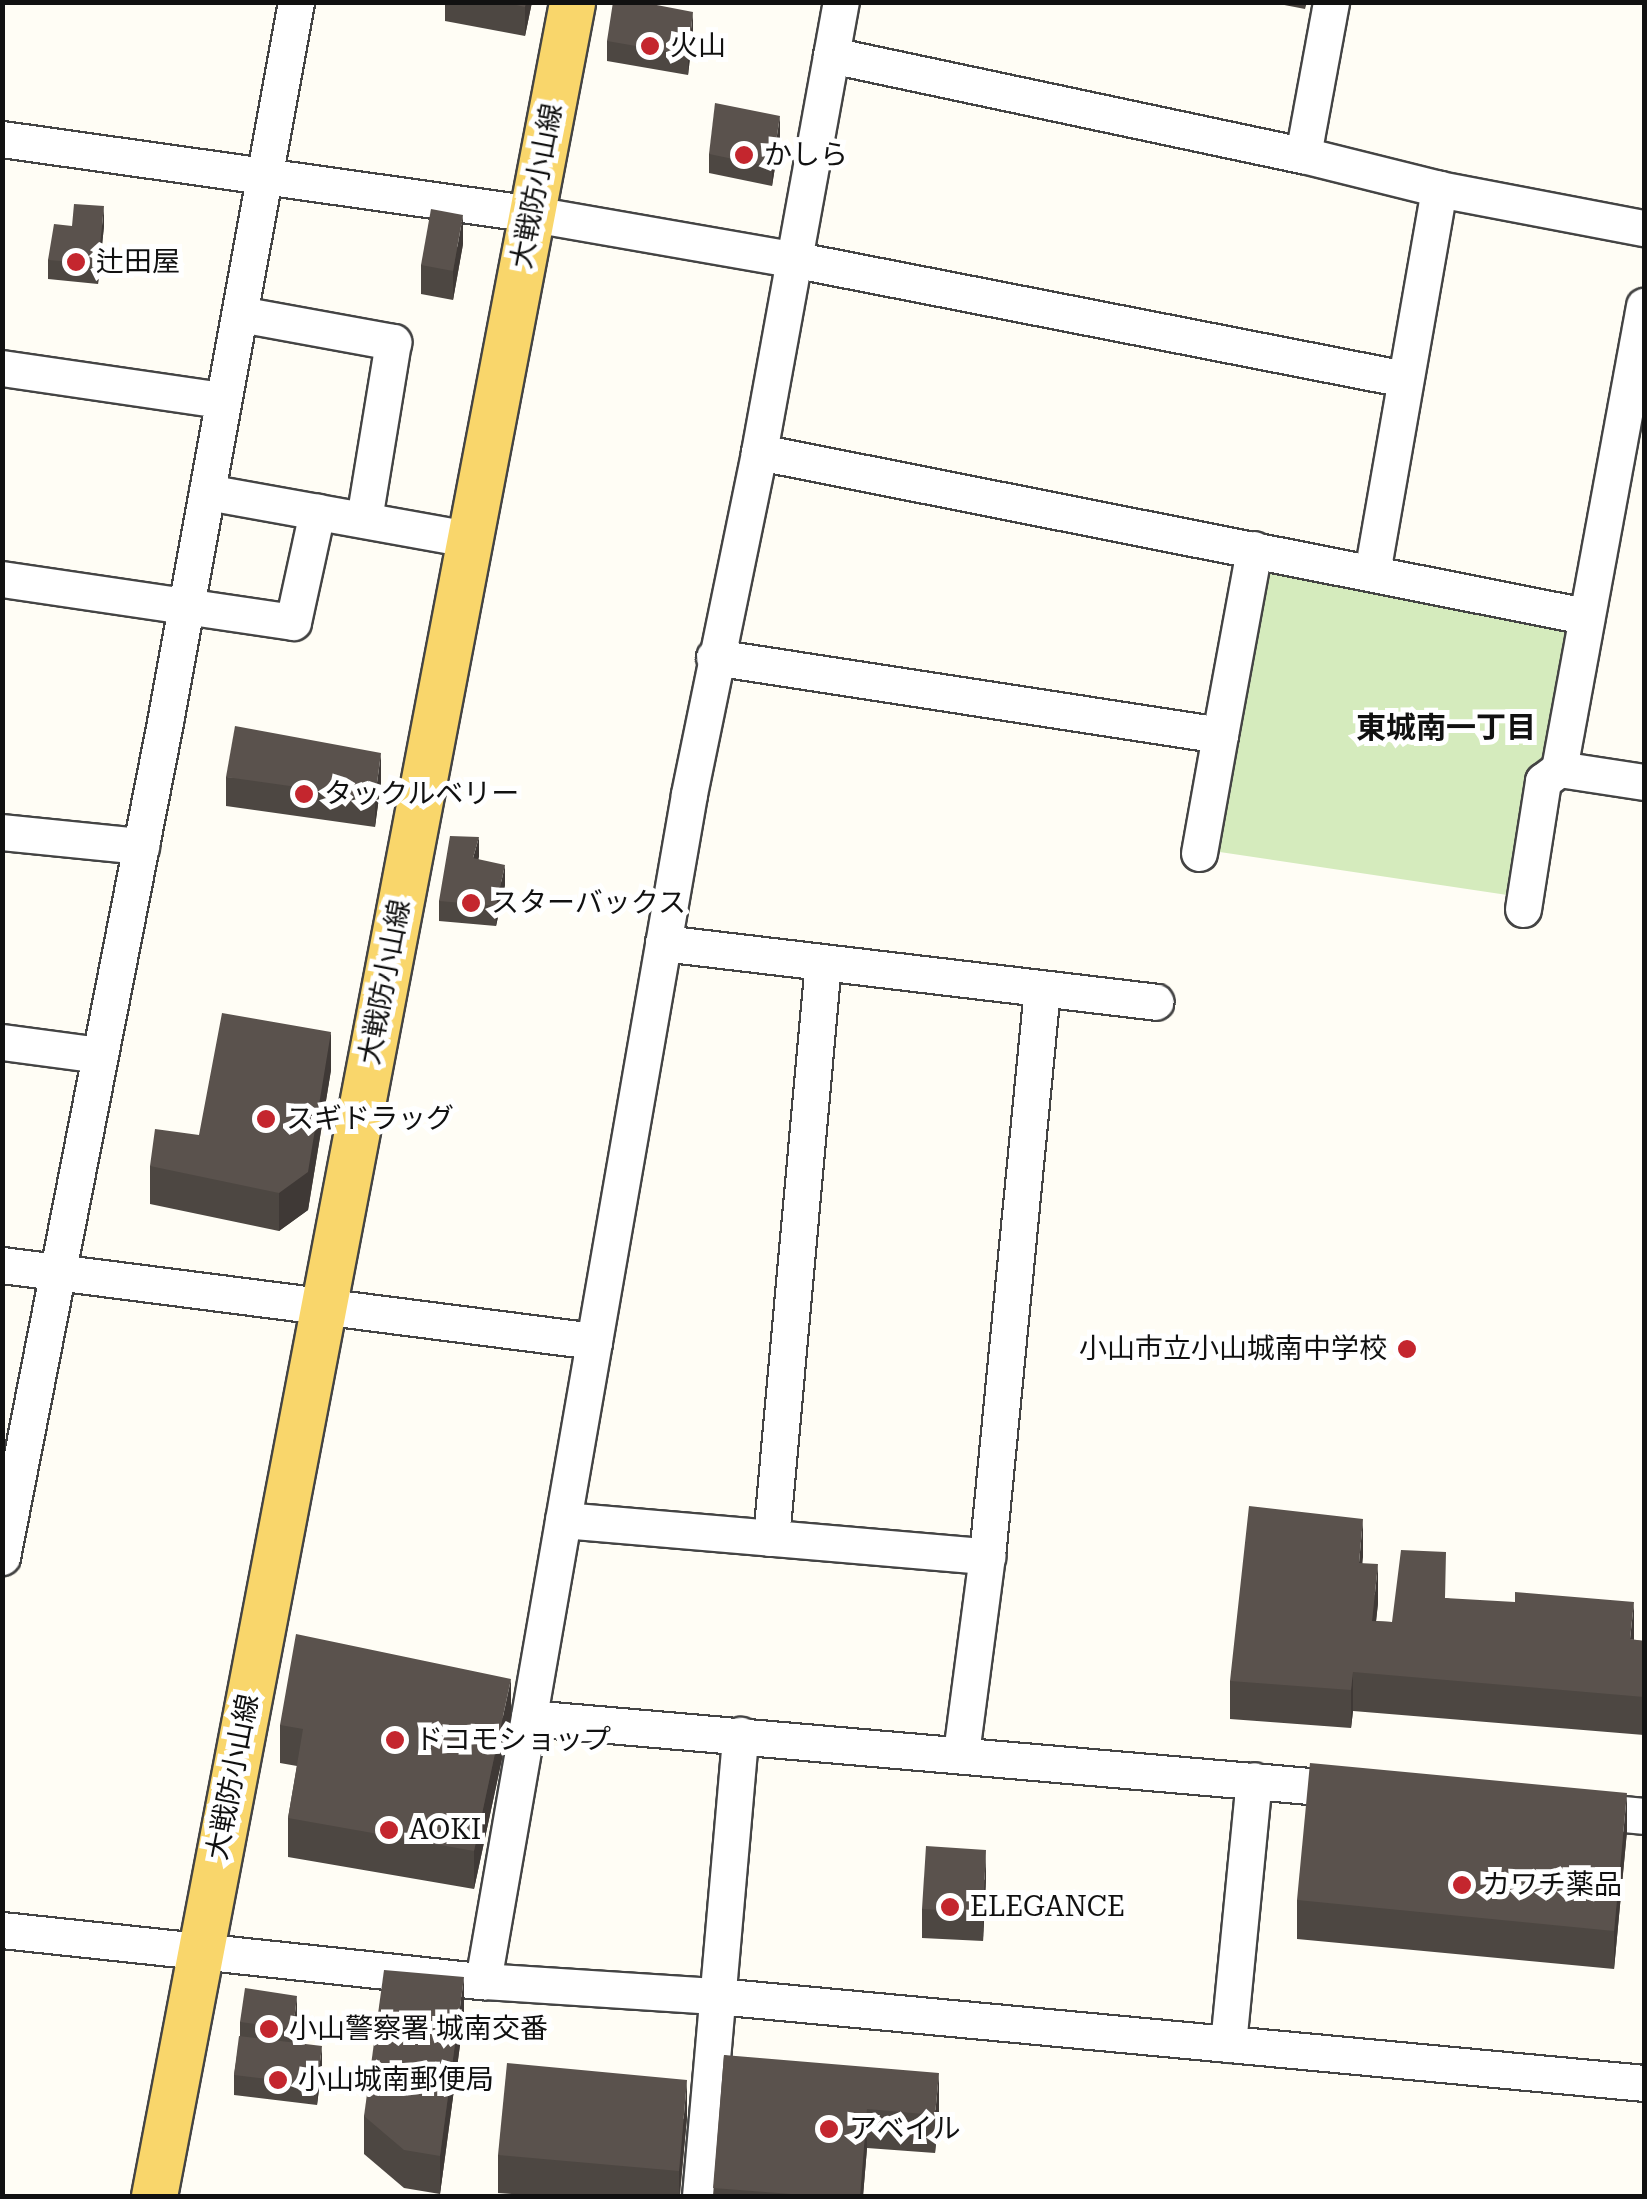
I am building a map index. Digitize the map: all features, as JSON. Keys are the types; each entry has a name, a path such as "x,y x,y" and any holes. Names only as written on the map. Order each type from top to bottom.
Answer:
{"main road":[{"name":"大戦防小山線","path":"154,2196 572,2"}],"street":[{"path":"2,1557 10,1466 56,1272 141,846 222,400 268,176 296,2"},
{"path":"484,1981 714,658 759,452 842,2"},
{"path":"1302,154 1331,2"},
{"path":"831,55 1302,154 1439,188 1644,228"},
{"path":"2,139 533,214 792,259 1405,379"},
{"path":"1372,573 1439,188"},
{"path":"1559,769 1644,306"},
{"path":"240,314 392,342 364,520"},
{"path":"2,368 222,400"},
{"path":"759,452 1586,616"},
{"path":"207,492 469,539"},
{"path":"2,578 293,622 316,512"},
{"path":"1199,853 1254,549"},
{"path":"714,658 1220,735"},
{"path":"1523,908 1543,780 1559,769 1644,782"},
{"path":"2,832 141,846"},
{"path":"664,942 1155,1002"},
{"path":"771,1538 822,962"},
{"path":"962,1753 987,1556 1042,988"},
{"path":"2,1042 99,1055"},
{"path":"2,1265 323,1310 594,1342"},
{"path":"563,1520 987,1556"},
{"path":"529,1718 1390,1793"},
{"path":"700,2196 740,1736"},
{"path":"1228,2044 1254,1780"},
{"path":"1547,1807 1644,1816"},
{"path":"2,1930 484,1981 717,1996 1644,2084"}],"green space":[{"path":"1263,567 1572,627 1514,896 1213,851"}],"building":[{"path":"613,2 641,2 693,12 688,55 607,41"},
{"path":"715,103 780,116 772,167 709,154"},
{"path":"74,204 104,206 98,264 48,260 54,224 72,226"},
{"path":"431,209 463,215 453,271 421,265"},
{"path":"235,726 381,753 375,798 226,777"},
{"name":"スターバックス","path":"450,836 479,837 473,858 505,865 496,906 439,901"},
{"name":"スギドラッグ","path":"222,1013 331,1032 308,1172 279,1193 150,1166 155,1129 199,1135"},
{"path":"1249,1506 1363,1519 1359,1563 1378,1564 1372,1621 1392,1622 1401,1550 1446,1552 1445,1598 1515,1602 1515,1592 1634,1602 1630,1639 1644,1641 1644,1697 1353,1672 1351,1690 1230,1681"},
{"path":"296,1634 511,1679 474,1851 288,1818 303,1729 280,1725"},
{"name":"カワチ薬品","path":"1310,1763 1627,1793 1614,1931 1297,1900"},
{"path":"926,1846 986,1850 983,1912 922,1909"},
{"path":"384,1970 464,1977 440,2156 404,2150 364,2116"},
{"path":"245,1988 297,1996 293,2029 240,2022"},
{"path":"239,2036 322,2046 317,2085 234,2075"},
{"name":"アベイル","path":"724,2055 939,2073 935,2115 867,2109 860,2196 713,2188"},
{"path":"507,2063 687,2080 679,2171 498,2155"}],"place":[{"name":"火山","path":"650,46"},
{"name":"かしら","path":"744,155"},
{"name":"辻田屋","path":"76,262"},
{"name":"タックルベリー","path":"304,794"},
{"name":"スターバックス","path":"471,903"},
{"name":"スギドラッグ","path":"266,1119"},
{"name":"小山市立小山城南中学校","path":"1407,1349"},
{"name":"ドコモショップ","path":"395,1740"},
{"name":"AOKI","path":"389,1830"},
{"name":"カワチ薬品","path":"1462,1885"},
{"name":"ELEGANCE","path":"950,1907"},
{"name":"小山警察署 城南交番","path":"269,2029"},
{"name":"小山城南郵便局","path":"278,2080"},
{"name":"アベイル","path":"829,2129"}],"district":[{"name":"東城南一丁目","path":"1446,728"}]}
